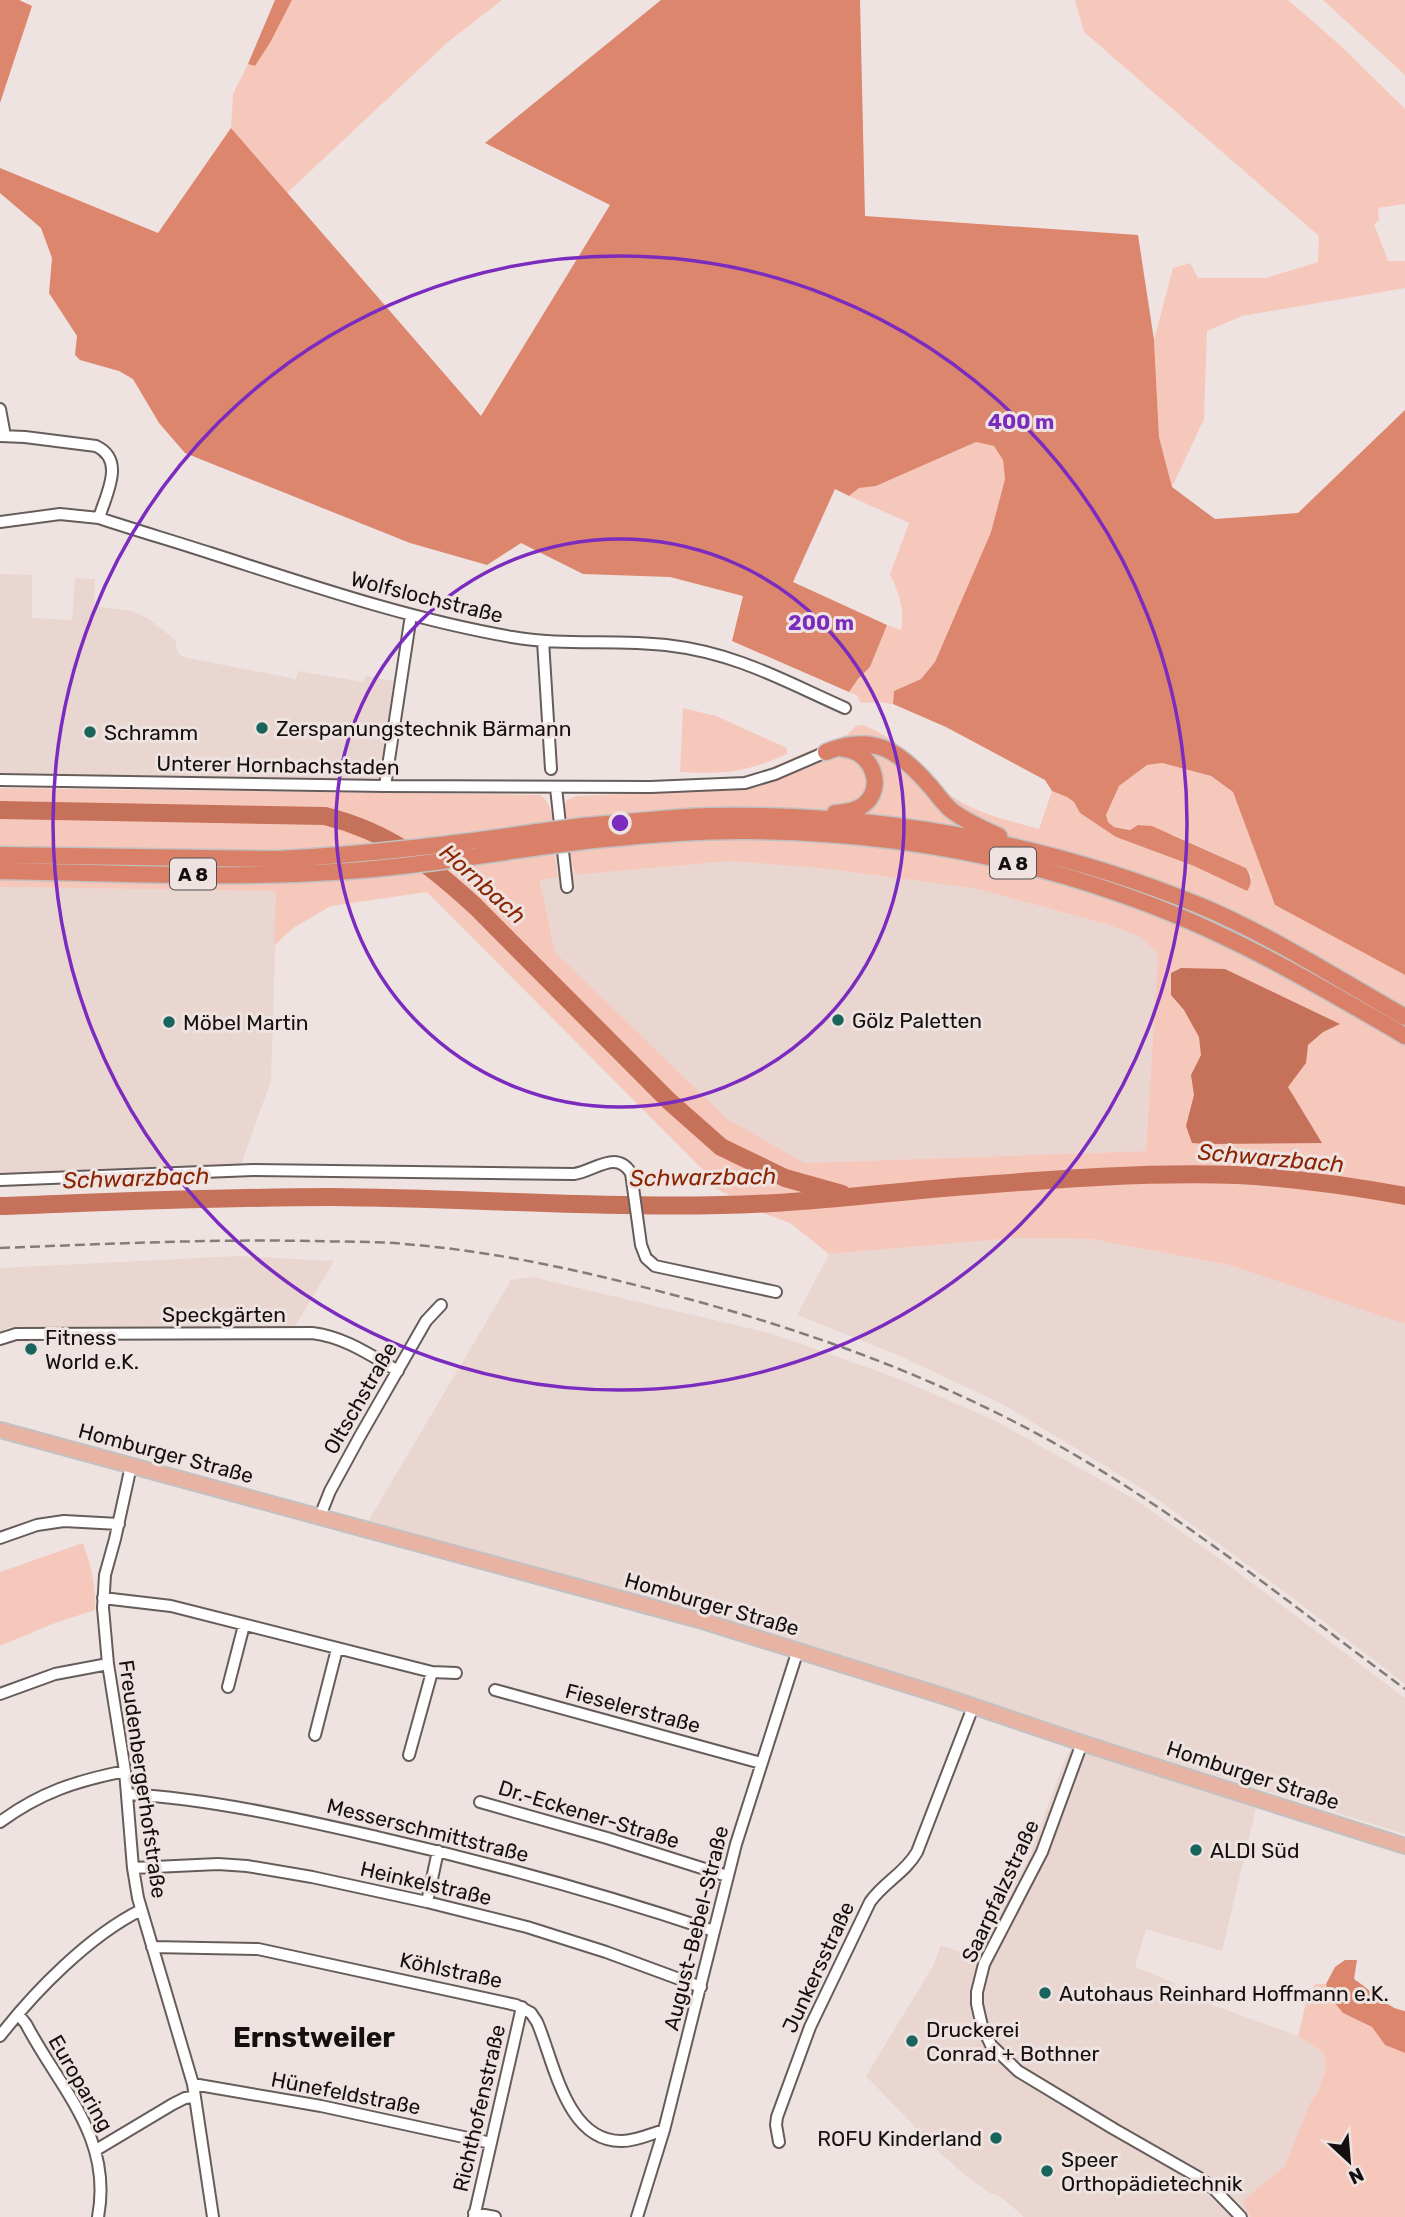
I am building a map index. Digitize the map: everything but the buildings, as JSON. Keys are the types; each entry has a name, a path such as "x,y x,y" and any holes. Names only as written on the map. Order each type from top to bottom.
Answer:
{"highway":[{"path":"826,752 853,743 888,750 910,764 951,810 989,832 1034,851"},
{"path":"801,817 850,811 862,806 871,796 875,783 873,772 862,755 846,749 826,752"},
{"name":"A 8","path":"0,855 277,859 371,853 459,843 538,840 708,816 801,817 913,827 1034,851 1122,878 1201,907 1296,954 1405,1017"},
{"name":"A 8","path":"584,834 734,831 822,833 911,842 987,857 1121,894 1192,923 1292,970 1405,1036"},
{"name":"A 8","path":"0,871 287,874 385,868 475,856 538,840"}],"main road":[{"name":"Homburger Straße","path":"0,1430 686,1616 1405,1846"}],"street":[{"path":"0,409 2,436 96,446 109,455 113,467 99,518"},
{"name":"Wolfslochstraße","path":"0,522 60,514 99,518 291,580 411,615 501,635 544,641 663,644 715,653 761,669 845,708"},
{"path":"386,786 411,615"},
{"path":"544,641 551,769"},
{"name":"Unterer Hornbachstaden","path":"0,780 652,788 745,783 775,774 826,752"},
{"path":"556,788 567,887"},
{"path":"0,1180 148,1176 212,1171 574,1174 616,1161 625,1164 631,1173 638,1228 646,1258 655,1266 776,1292"},
{"name":"Oltschstraße","path":"320,1516 340,1472 426,1321 441,1304"},
{"name":"Speckgärten","path":"0,1339 16,1334 326,1334 349,1342 398,1371"},
{"name":"Freudenbergerhofstraße","path":"131,1466 105,1575 104,1631 125,1771 133,1868 141,1910 192,2084 213,2217"},
{"path":"0,1538 37,1525 64,1521 118,1524"},
{"path":"103,1598 172,1606 432,1672 456,1673"},
{"path":"228,1687 244,1625"},
{"path":"315,1735 337,1649"},
{"name":"August-Bebel-Straße","path":"637,2217 664,2130 727,1876 798,1650"},
{"path":"0,1695 75,1668 108,1664"},
{"path":"409,1755 432,1672"},
{"name":"Fieselerstraße","path":"495,1690 761,1763"},
{"name":"Junkersstraße","path":"779,2142 777,2117 810,2027 870,1902 875,1894 907,1866 917,1852 973,1707"},
{"name":"Saarpfalzstraße","path":"1082,1743 1042,1852 984,1964 977,1992 982,2026 992,2045 1018,2071 1198,2177 1213,2188 1241,2217"},
{"path":"0,1822 52,1790 125,1771"},
{"name":"Messerschmittstraße","path":"127,1794 230,1805 438,1851 600,1894 714,1931"},
{"name":"Dr.-Eckener-Straße","path":"480,1802 727,1876"},
{"path":"427,1902 438,1851"},
{"name":"Heinkelstraße","path":"133,1868 191,1864 247,1866 312,1877 427,1902 560,1937 701,1987"},
{"path":"0,2036 40,1989 64,1966 141,1910"},
{"name":"Köhlstraße","path":"152,1947 258,1949 471,1993 522,2007 537,2022 570,2107 593,2132 603,2138 624,2141 664,2130"},
{"name":"Richthofenstraße","path":"474,2215 522,2007"},
{"name":"Europaring","path":"18,2014 85,2122 96,2150 100,2176 99,2217"},
{"name":"Hünefeldstraße","path":"192,2084 321,2106 491,2143"},
{"path":"96,2150 173,2104 194,2097"},
{"path":"474,2215 495,2217"}],"shaded area":[{"path":"0,0 19,0 32,6 0,103"},
{"path":"275,0 292,0 255,66 248,64"},
{"path":"292,0 502,0 448,42 287,193 231,128 233,94 248,64 255,66 270,43"},
{"path":"661,0 860,0 865,216 1138,235 1154,340 1159,437 1172,487 1215,519 1298,513 1405,410 1405,975 1275,905 1233,792 1211,776 1162,763 1147,765 1119,786 1106,815 1108,822 1114,827 1130,830 1138,825 1152,826 1246,868 1251,880 1247,891 1194,866 1116,837 1080,813 1074,802 1052,791 1045,780 946,727 893,704 894,691 921,679 935,662 991,532 1005,479 1003,460 994,446 976,442 876,486 859,488 849,496 835,489 793,582 887,625 870,667 849,692 732,641 743,596 670,577 583,574 521,543 487,565 410,543 185,453 159,423 133,379 119,371 80,360 75,355 77,336 49,293 52,258 41,228 0,193 0,168 158,233 231,128 481,416 610,205 485,143"},
{"path":"1075,0 1288,0 1341,46 1405,109 1405,204 1378,208 1379,221 1374,224 1388,261 1405,261 1405,288 1242,316 1207,331 1204,419 1172,487 1159,437 1154,340 1173,268 1190,263 1198,278 1266,278 1318,262 1319,236 1084,32"},
{"path":"1323,0 1405,0 1405,75"},
{"path":"976,442 994,446 1003,460 1005,479 991,532 935,662 921,679 894,691 893,704 861,703 857,695 849,692 870,667 887,625 901,630 900,602 890,574 909,523 849,496 859,488 876,486"},
{"path":"0,574 32,575 32,618 72,620 75,578 95,579 94,606 132,611 150,620 175,640 178,653 183,657 296,679 298,671 363,682 366,676 395,681 379,780 0,773"},
{"path":"683,708 716,716 787,748 787,754 735,771 680,772"},
{"path":"863,725 895,742 949,794 976,809 1039,829 1052,791 1074,802 1080,813 1116,837 1194,866 1247,891 1252,877 1246,868 1172,834 1114,827 1108,822 1106,815 1119,786 1147,765 1162,763 1210,776 1233,792 1275,905 1405,975 1405,1324 1229,1265 1091,1239 1015,1238 829,1254 790,1223 768,1215 703,1182 706,1173 427,892 331,906 293,928 274,946 276,891 0,887 0,788 540,795 548,803 553,821 536,823 540,856 554,854 558,877 540,880 555,952 727,1119 805,1163 1146,1151 1158,953 1139,936 1106,924 978,889 829,869 730,861 575,875 569,852 586,850 582,818 566,819 564,806 567,800 576,796 746,789 744,776 768,769 848,734 856,726","holes":["449,835 483,864 392,875 363,845"]},
{"path":"569,852 576,875 730,861 829,869 978,889 1106,924 1139,936 1158,952 1146,1151 805,1163 726,1119 555,952 540,879 558,877 554,854"},
{"path":"0,887 277,891 271,1081 236,1178 0,1185"},
{"path":"1181,968 1225,969 1340,1024 1323,1032 1308,1045 1306,1063 1288,1087 1322,1143 1192,1143 1186,1126 1194,1095 1191,1075 1201,1055 1199,1037 1184,1010 1171,995 1171,973"},
{"path":"1015,1238 1091,1239 1229,1265 1405,1324 1405,1684 1277,1586 1143,1489 1004,1405 900,1356 797,1315 829,1254"},
{"path":"238,1256 334,1261 294,1328 53,1331 9,1327 0,1332 0,1268"},
{"path":"532,1277 773,1334 897,1378 996,1421 1136,1500 1216,1556 1405,1698 1405,1834 706,1617 366,1525 511,1280"},
{"path":"83,1543 95,1592 95,1610 0,1646 0,1572"},
{"path":"1071,1748 1112,1759 1256,1808 1222,1951 1146,1929 1135,1967 1175,1983 1174,1991 1298,2036 1324,2053 1326,2068 1318,2091 1311,2101 1284,2167 1244,2205 1251,2217 1024,2217 1001,2197 988,2192 965,2175 939,2152 866,2076 933,1966 941,1945 975,1957 1030,1855"},
{"path":"1345,1960 1357,1960 1354,1979 1385,2002 1405,2011 1405,2053 1385,2045 1372,2027 1343,2013 1329,1996 1326,1984 1335,1967"},
{"path":"1315,1984 1326,1984 1329,1996 1343,2013 1372,2027 1385,2045 1405,2053 1405,2217 1251,2217 1244,2205 1245,2199 1284,2167 1326,2068 1324,2053 1298,2036 1306,2003"}],"waterway":[{"name":"Hornbach","path":"0,810 325,816 369,831 406,851 458,890 669,1101 721,1147 785,1178 842,1194"},
{"name":"Schwarzbach","path":"0,1206 332,1197 721,1205 814,1200 1035,1181 1170,1174 1279,1178 1405,1196"}],"railway":[{"path":"0,1248 274,1241 381,1242 437,1247 569,1269 769,1322 919,1377 1016,1422 1063,1448 1195,1533 1405,1689"}],"place":[{"name":"Zerspanungstechnik Bärmann","path":"262,728"},
{"name":"Schramm","path":"90,732"},
{"name":"Gölz Paletten","path":"838,1020"},
{"name":"Möbel Martin","path":"169,1022"},
{"name":"Fitness World e.K.","path":"31,1349"},
{"name":"ALDI Süd","path":"1196,1850"},
{"name":"Autohaus Reinhard Hoffmann e.K.","path":"1045,1993"},
{"name":"Druckerei Conrad + Bothner","path":"912,2041"},
{"name":"ROFU Kinderland","path":"996,2138"},
{"name":"Speer Orthopädietechnik","path":"1047,2171"}],"district":[{"name":"Ernstweiler","path":"314,2037"}]}
